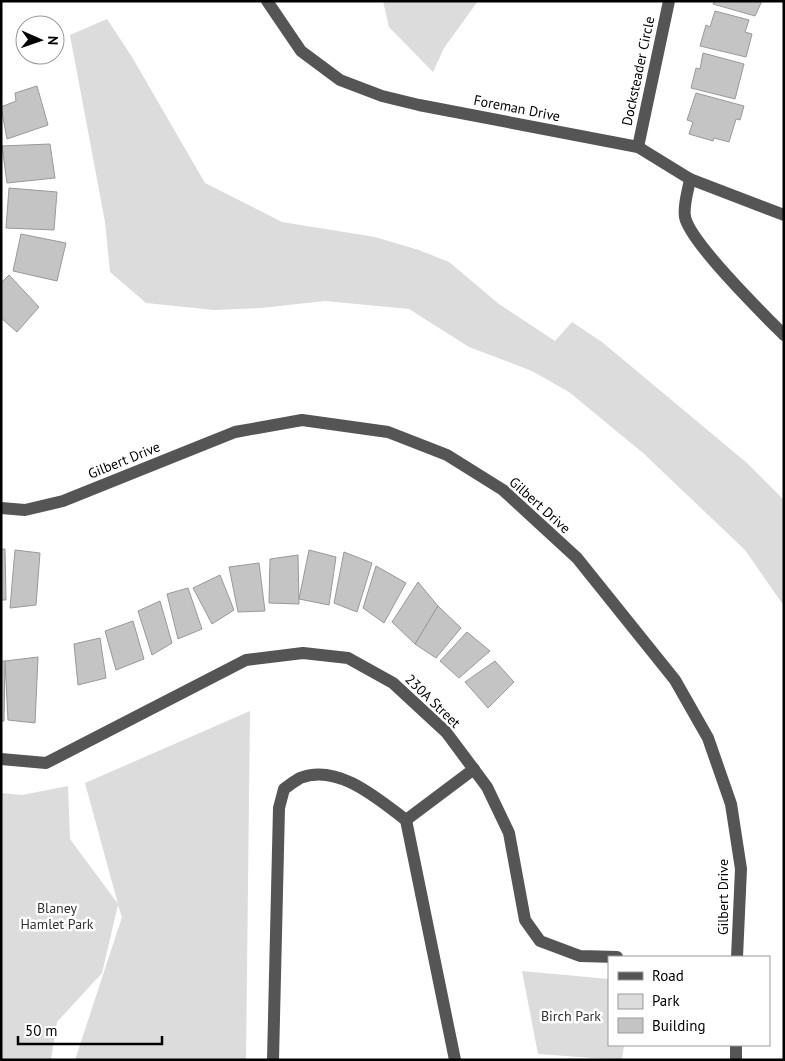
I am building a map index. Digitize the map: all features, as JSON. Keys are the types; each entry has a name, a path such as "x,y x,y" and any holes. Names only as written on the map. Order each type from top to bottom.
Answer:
{"street":[{"name":"Foreman Drive","path":"266,1 301,51 340,80 382,96 638,146 690,179 784,215"},
{"name":"Docksteader Circle","path":"638,146 669,1"},
{"path":"690,179 685,206 685,218 694,238 784,336"},
{"name":"Gilbert Drive","path":"1,508 25,510 63,501 235,432 302,420 388,432 447,455 503,490 577,558 675,680 708,738 731,804 741,869 737,956"},
{"name":"230A Street","path":"1,760 46,763 246,660 303,653 348,658 393,683 446,732 487,787 509,833 525,920 540,941 580,956 608,957"},
{"path":"406,820 474,769"},
{"path":"272,1060 279,808 284,789 301,778 325,775 351,783 377,798 406,820 455,1060"},
{"path":"736,1046 736,1060"}],"green space":[{"path":"383,1 478,1 444,48 433,72 389,27"},
{"path":"107,19 132,57 205,183 282,222 375,237 419,250 449,262 499,304 555,341 572,322 602,342 747,463 784,500 784,606 745,550 643,453 569,392 532,371 469,347 409,309 325,301 261,308 214,310 146,303 110,272 105,222 70,35"},
{"name":"Blaney Hamlet Park","path":"250,711 246,1060 75,1060 122,917 118,905 102,973 57,1022 51,1060 1,1060 1,793 22,795 68,786 70,839 118,904 85,783"},
{"name":"Birch Park","path":"522,971 608,979 608,1046 624,1046 622,1060 538,1054"}],"building":[{"path":"714,1 762,1 755,16 713,4"},
{"path":"715,11 749,20 745,32 752,34 746,57 700,46 706,25 710,27"},
{"path":"703,53 744,64 735,99 691,88 696,68 700,69"},
{"path":"37,86 48,125 7,139 1,107 16,101 15,93"},
{"path":"696,93 744,106 740,120 736,119 729,142 714,138 713,141 689,134 693,122 687,120"},
{"path":"50,144 55,178 7,183 2,146"},
{"path":"9,188 57,192 54,230 6,228"},
{"path":"21,234 66,243 57,281 13,271"},
{"path":"9,275 39,307 17,332 1,318 1,283"},
{"path":"1,549 5,549 6,600 1,600"},
{"path":"15,550 40,553 36,605 10,608"},
{"path":"309,550 336,557 329,605 299,599"},
{"path":"344,552 372,563 357,612 334,603"},
{"path":"298,555 299,604 269,603 270,559"},
{"path":"259,563 265,611 238,612 229,567"},
{"path":"376,566 406,583 384,623 363,608"},
{"path":"220,575 234,610 212,624 193,588"},
{"path":"418,582 438,606 415,644 392,622"},
{"path":"188,588 202,629 178,639 167,594"},
{"path":"160,601 172,643 152,655 138,611"},
{"path":"438,606 461,628 436,658 415,644"},
{"path":"133,621 144,659 116,670 105,631"},
{"path":"467,632 490,651 459,678 440,661"},
{"path":"100,638 106,678 78,685 74,644"},
{"path":"38,657 35,723 8,720 5,661"},
{"path":"1,661 5,661 4,721 1,721"},
{"path":"495,661 514,682 488,708 465,682"}]}
